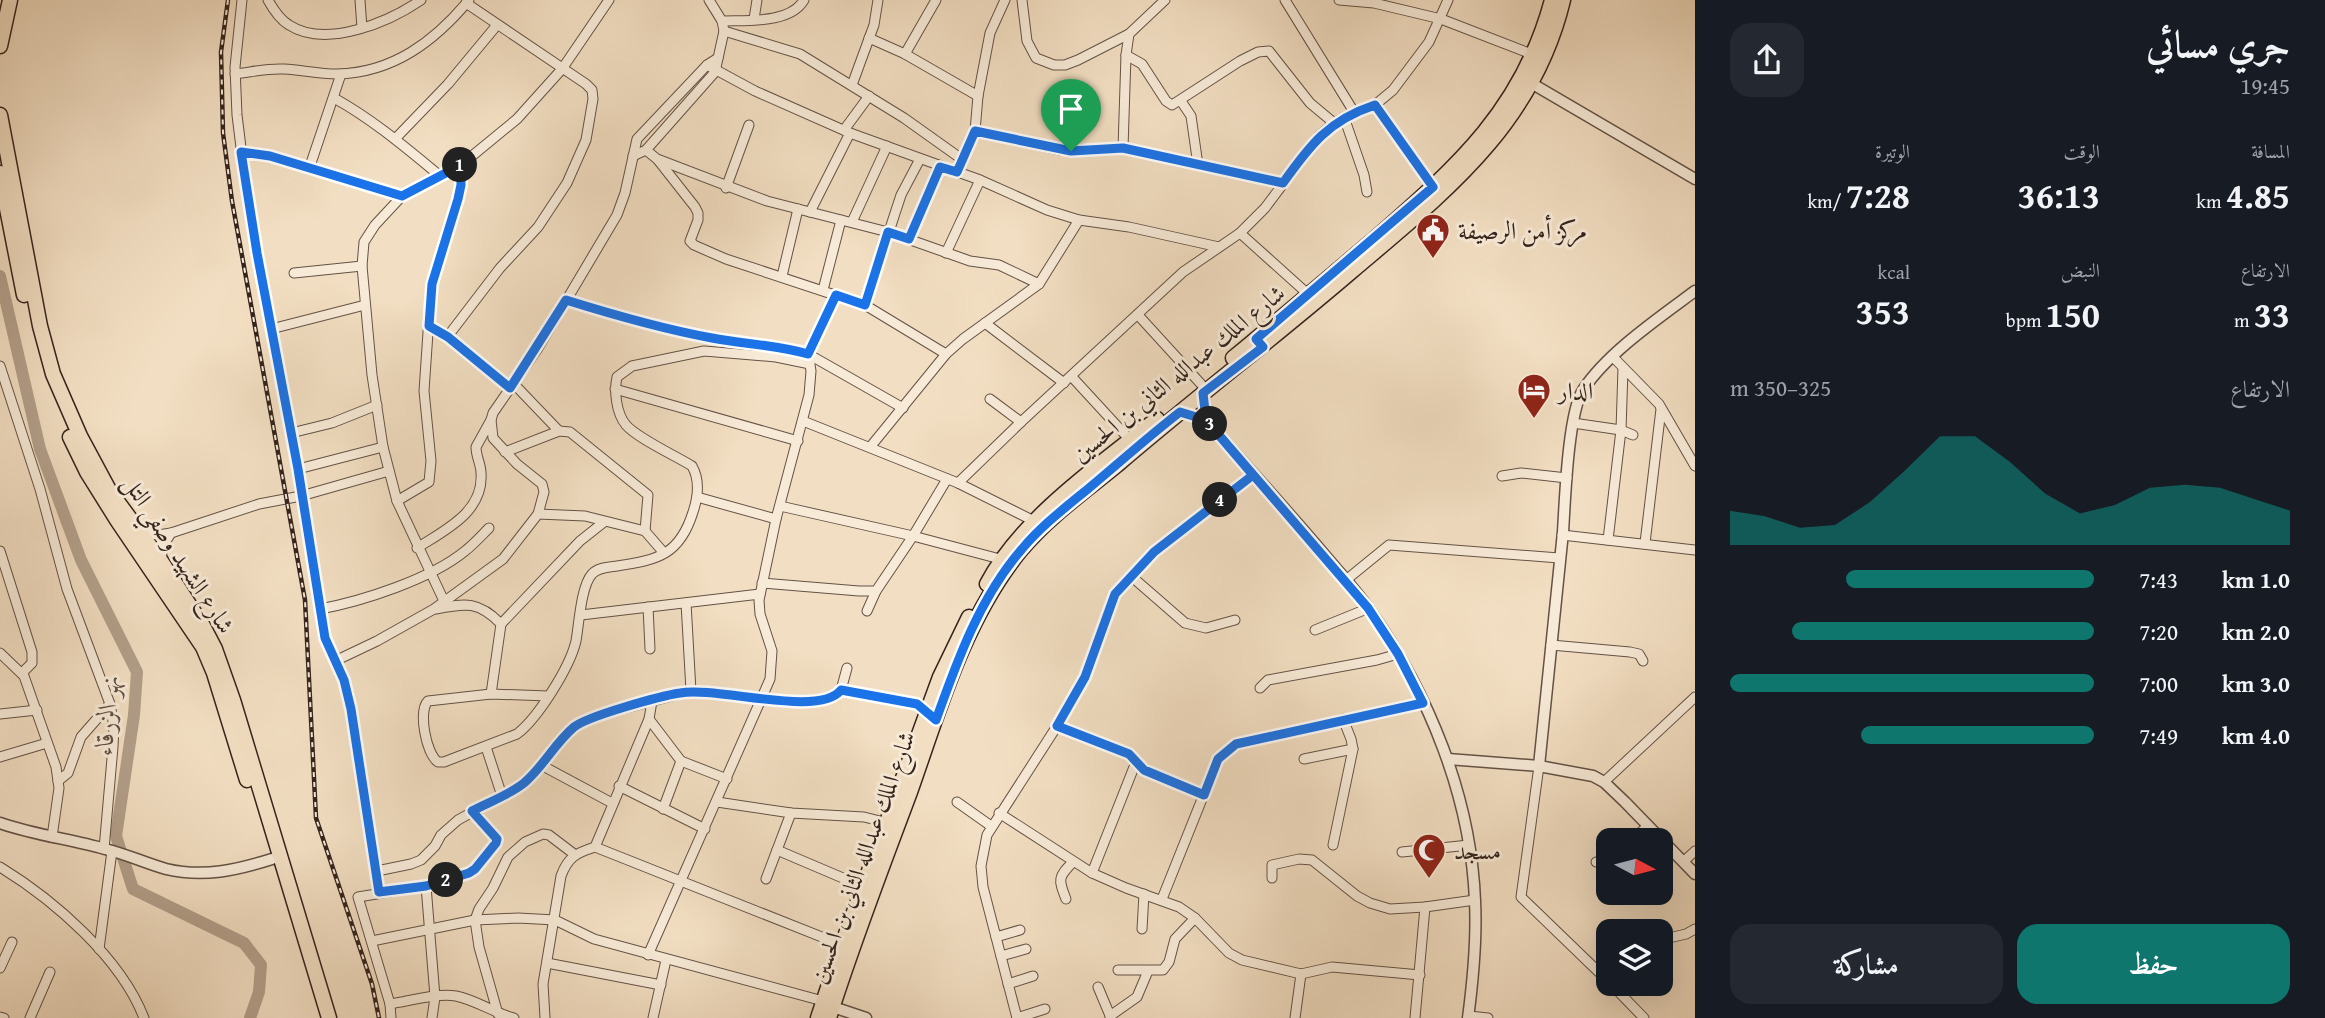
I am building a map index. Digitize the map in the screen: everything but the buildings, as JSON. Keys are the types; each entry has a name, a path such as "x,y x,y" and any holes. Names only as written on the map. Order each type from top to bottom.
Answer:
{"main road":[{"path":"0,46 10,0"},
{"name":"شارع الملك عبدالله الثاني بن الحسين","path":"818,1018 828,1009 931,717 953,646 1000,559 1034,521 1130,440 1259,343 1404,220 1498,117 1534,55 1552,0"},
{"name":"شارع الملك عبدالله الثاني بن الحسين","path":"1259,343 1309,295 1404,220 1445,192 1490,145 1531,83 1549,44 1563,0"},
{"name":"شارع الشهيد وصفي التل","path":"0,115 45,350 91,469 161,561 214,673 323,1018"},
{"name":"شارع الشهيد وصفي التل","path":"0,173 37,352 64,424 91,469 215,649 330,1018"},
{"name":"شارع الملك عبدالله الثاني بن الحسين","path":"828,1009 842,945 888,823 931,717 978,616 996,584 1021,549 1044,526 1180,412 1202,388"}],"street":[{"path":"242,0 235,57 241,152 257,253 298,469 325,638 344,680 351,709 379,892"},
{"path":"268,0 284,21 305,33 362,29 421,0"},
{"path":"360,0 362,29"},
{"path":"444,601 397,501 383,447 372,375 362,248 369,233 402,196 461,165 517,119 562,69 609,0"},
{"path":"633,156 646,150 715,72 723,26 709,0"},
{"path":"754,19 757,0"},
{"path":"723,26 779,16 793,11 804,0"},
{"path":"852,85 869,38 878,0"},
{"path":"905,54 936,0"},
{"path":"957,172 975,131 978,96 990,33 1005,0"},
{"path":"1022,0 1027,41 1036,58 1054,65 1070,63 1129,34 1165,0"},
{"path":"1285,0 1354,112"},
{"path":"1339,0 1374,2 1441,19 1534,55"},
{"path":"958,483 1183,272 1240,233 1265,208 1305,152 1335,123 1354,112 1375,105 1399,83 1429,42 1448,0"},
{"path":"236,74 285,69 341,74 403,58 430,41 468,1 497,25 592,90 586,140 567,183 549,212 500,268 448,337"},
{"path":"395,139 448,84 497,25"},
{"path":"723,26 792,50 870,96 963,160"},
{"path":"1123,148 1129,34"},
{"path":"869,38 905,54 978,96"},
{"path":"1126,55 1147,71 1168,104 1174,105 1240,61 1262,51 1269,51 1310,103 1335,123"},
{"path":"417,548 461,520 473,504 482,475 476,447 493,413 617,215 625,193 637,139 707,65 718,58"},
{"path":"707,65 715,72 848,132 980,180 1046,210 1079,220 1129,227 1219,247"},
{"path":"309,169 341,74"},
{"path":"1531,83 1695,179"},
{"path":"810,212 848,132 870,96"},
{"path":"334,98 364,116 439,175"},
{"path":"1181,101 1191,116 1198,165"},
{"path":"1375,105 1433,187"},
{"path":"1344,117 1367,192"},
{"path":"726,188 749,125"},
{"path":"975,131 1059,150 1123,148 1283,183"},
{"path":"852,222 887,146"},
{"path":"646,150 657,159 698,213 690,241 699,248 865,305 947,354"},
{"path":"241,152 270,156 402,196"},
{"path":"657,159 726,188 888,232 970,261 999,265 1039,284"},
{"path":"865,305 901,195 920,159"},
{"path":"397,501 426,485 430,472 424,391 432,284 458,199 461,165"},
{"path":"909,239 940,167"},
{"path":"946,253 980,180"},
{"path":"782,276 798,209"},
{"path":"823,290 841,220"},
{"path":"871,446 947,354 1039,284 1079,220"},
{"path":"1240,233 1309,295"},
{"path":"293,273 362,266"},
{"path":"1596,969 1521,897 1539,766 1575,410 1582,391 1613,357 1695,291"},
{"path":"648,955 771,678 772,652 760,614 760,594 776,519 803,421 811,381 809,359 836,295"},
{"path":"566,300 626,318 708,337 790,349 904,408"},
{"path":"271,329 365,305"},
{"path":"1138,315 1202,388 1206,420"},
{"path":"985,323 1068,380 1130,440"},
{"path":"429,326 448,337 512,386 559,431"},
{"path":"548,696 491,694 428,701 423,710 431,758 438,762 486,747 526,728 548,696 573,652 585,592 592,574 599,569 649,560 674,549 689,526 697,498 698,479 692,466 627,427 620,412 615,389 617,377 632,366 704,351 809,359"},
{"path":"1613,357 1661,408 1695,466"},
{"path":"0,366 36,474 67,589 110,704 114,727 112,851 99,949"},
{"path":"1608,540 1621,430 1623,368"},
{"path":"615,389 798,441"},
{"path":"990,399 1020,422"},
{"path":"291,433 332,423 377,405"},
{"path":"1645,543 1661,408"},
{"path":"1180,412 1206,420 1346,580 1398,654 1423,703 1448,759 1469,845 1475,900 1469,1017 1488,1018"},
{"path":"335,661 434,609 503,559 538,514 544,492 542,484 493,438 491,420"},
{"path":"803,421 958,483 1034,521"},
{"path":"1573,424 1621,430 1633,435"},
{"path":"505,452 559,431 570,432 648,495 645,531"},
{"path":"298,469 383,447"},
{"path":"139,533 171,533 258,504 301,496 389,471"},
{"path":"1502,476 1521,473 1567,478"},
{"path":"1045,1009 1017,1018 981,877 984,845 991,826 1057,726 1085,677 1115,594 1154,552 1253,475"},
{"path":"867,611 876,591 947,479"},
{"path":"697,498 776,519"},
{"path":"780,506 1000,559"},
{"path":"538,514 585,516 645,531 664,553"},
{"path":"491,694 501,624 580,541 604,522"},
{"path":"320,609 355,602 429,572 464,552 489,528"},
{"path":"161,561 163,546 171,533"},
{"path":"1562,535 1695,550"},
{"path":"1346,580 1389,545 1559,558"},
{"path":"0,551 32,652 32,663 22,673"},
{"path":"1131,576 1185,623 1206,628 1235,620"},
{"path":"762,583 859,592 876,591"},
{"path":"581,615 760,594"},
{"path":"686,603 691,691"},
{"path":"434,609 469,605 488,611 501,624"},
{"path":"648,607 650,649"},
{"path":"1315,630 1368,608"},
{"path":"1551,645 1630,652 1639,654 1643,661"},
{"path":"0,653 5,663 22,673 37,710 58,781 52,837"},
{"path":"1260,688 1268,680 1398,654"},
{"path":"377,871 421,860 450,826 523,784 574,727 583,722 691,691 794,702 822,700 836,696 841,690 847,668"},
{"path":"841,690 914,703 931,717"},
{"path":"1605,782 1695,697"},
{"path":"594,847 649,719 652,701"},
{"path":"1162,899 1218,759 1236,744 1423,703"},
{"path":"58,781 68,773 81,737 110,704"},
{"path":"0,714 37,710"},
{"path":"649,719 681,761 727,779"},
{"path":"1333,845 1353,749 1343,719"},
{"path":"1057,726 1129,754 1144,770 1204,795"},
{"path":"0,757 47,743"},
{"path":"486,747 502,796"},
{"path":"1304,759 1353,749"},
{"path":"1448,759 1539,766 1582,773 1605,782 1695,874"},
{"path":"663,809 681,761"},
{"path":"1092,873 1136,762"},
{"path":"541,765 612,803"},
{"path":"619,786 705,829"},
{"path":"717,802 791,813 863,817 888,823"},
{"path":"957,802 991,826"},
{"path":"391,1018 390,1004 357,898 360,895 426,886 475,869 496,843 496,837 472,811"},
{"path":"766,878 791,813"},
{"path":"999,813 1092,873 1162,899 1195,918 1229,953 1265,967 1301,974 1332,967 1420,975"},
{"path":"0,822 112,851 171,870 211,873 272,859"},
{"path":"498,1014 479,947 475,920 479,909 509,857 525,842 543,834 549,835 574,854"},
{"path":"1402,852 1469,845"},
{"path":"545,1018 543,988 561,876 566,862 574,854 594,847 842,945"},
{"path":"777,850 864,887"},
{"path":"1683,862 1695,851"},
{"path":"1272,877 1271,867 1275,864 1298,859 1312,860 1357,896 1390,909 1475,900"},
{"path":"1066,899 1060,877 1073,862"},
{"path":"0,867 39,892 99,949 128,984 144,1018"},
{"path":"426,886 435,997 432,1018"},
{"path":"1142,929 1144,894"},
{"path":"1415,1018 1425,907"},
{"path":"1118,970 1160,971 1166,968 1173,942 1195,918"},
{"path":"372,941 475,920 555,920 594,939 866,1018"},
{"path":"1673,937 1695,929"},
{"path":"996,937 1020,930"},
{"path":"0,968 12,942"},
{"path":"1001,956 1026,949"},
{"path":"653,1018 666,960"},
{"path":"547,963 661,985"},
{"path":"1098,987 1110,1017 1137,997 1148,971"},
{"path":"30,1018 50,972"},
{"path":"1295,1018 1301,974"},
{"path":"1008,984 1033,976"},
{"path":"1623,996 1644,1018"},
{"path":"390,1004 435,997 458,997 514,1018"}],"waterway":[{"name":"نهر الزرقاء","path":"0,276 40,449 81,560 137,672 134,715 116,836 133,889 244,943 261,965 259,992 250,1018"}],"railway":[{"path":"228,0 221,52 223,133 232,201 305,600 316,818 372,984 379,1018"}],"place":[{"name":"مركز أمن الرصيفة","path":"1433,260"},
{"name":"الدار","path":"1534,420"},
{"name":"مسجد","path":"1429,880"}],"route":[{"path":"1071,151 975,131 957,172 940,167 909,239 888,232 865,305 836,295 808,354 708,337 626,318 566,300 538,348 510,388 448,337 429,326 432,284 458,199 461,165 402,196 270,156 241,152 257,253 298,469 325,638 344,680 351,709 379,892 426,886 475,869 497,839 472,811 523,784 574,727 592,718 691,691 794,702 830,699 841,690 917,704 936,720 949,682 978,616 996,584 1021,549 1044,526 1180,412 1206,420 1346,580 1398,654 1423,703 1236,744 1218,759 1204,795 1144,770 1129,754 1057,726 1085,677 1115,594 1154,552 1253,475 1206,420 1203,393 1263,347 1256,339 1433,187 1375,105 1354,112 1319,136 1283,183 1123,148 1071,151"}]}
